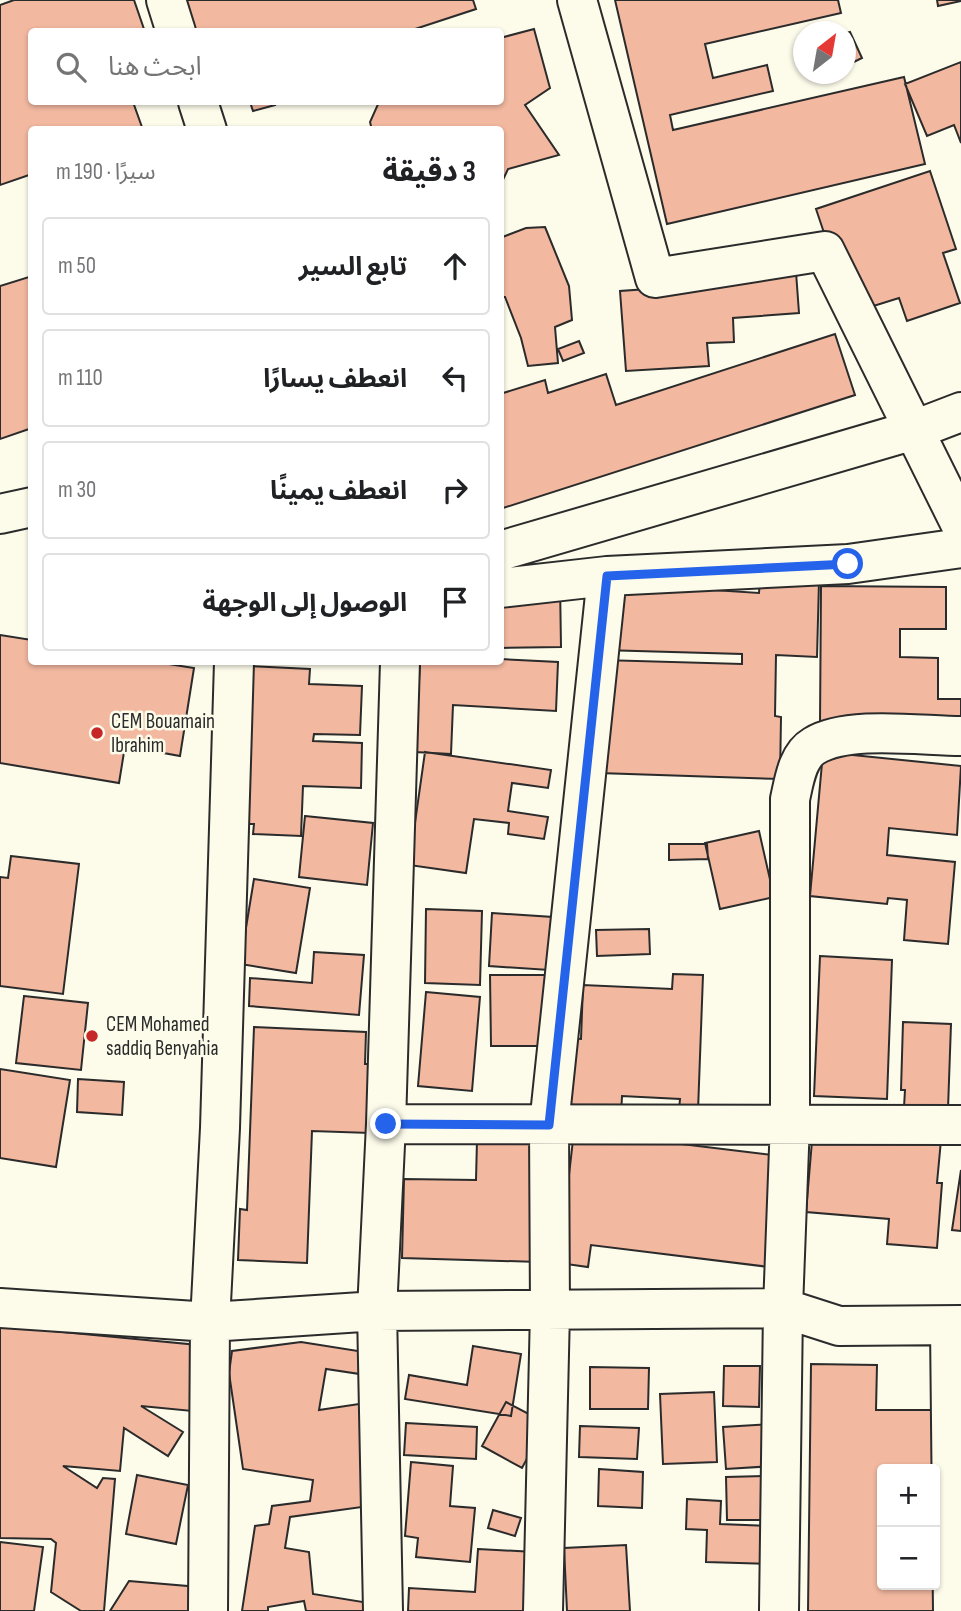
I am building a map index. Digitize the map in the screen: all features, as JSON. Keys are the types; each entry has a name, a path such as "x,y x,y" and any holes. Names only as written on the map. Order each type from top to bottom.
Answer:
{"street":[{"path":"166,0 175,28"},
{"path":"577,0 655,278 825,251 961,525"},
{"path":"199,105 206,126"},
{"path":"504,550 914,430 961,412"},
{"path":"0,514 28,508"},
{"path":"504,588 607,576 848,564 961,548"},
{"path":"543,1611 550,1311 549,1125 607,576"},
{"path":"208,1611 210,1322 221,1114 234,665"},
{"path":"383,1611 377,1311 386,1124 400,665"},
{"path":"779,1611 783,1308 790,1122 790,799 798,766 813,746 848,734 961,736"},
{"path":"386,1124 790,1122 961,1125"},
{"path":"0,1308 210,1322 377,1311 783,1308 839,1326 955,1325 953,1611"}],"building":[{"path":"14,0 134,0 144,28 28,28 28,105 134,105 142,126 28,126 28,175 0,185 0,5"},
{"path":"162,0 473,0 476,9 418,28 171,28"},
{"path":"615,0 838,0 841,13 806,21 793,21 793,24 705,44 713,78 767,65 773,91 670,115 673,130 904,77 925,164 667,224"},
{"path":"937,0 961,0 961,1 938,6"},
{"path":"534,29 550,88 525,105 559,155 508,169 504,178 504,126 371,126 370,122 378,105 504,105 504,37"},
{"path":"856,45 862,58 856,61"},
{"path":"961,62 961,143 954,125 927,136 905,84"},
{"path":"251,105 275,105 253,111"},
{"path":"930,171 956,249 943,253 960,303 907,321 899,298 851,313 816,209"},
{"path":"545,227 569,286 572,320 555,327 558,363 528,366 521,338 504,297 504,236 526,228"},
{"path":"796,272 799,313 733,318 734,342 707,343 709,366 626,371 620,291 691,286"},
{"path":"28,277 28,429 0,439 0,286"},
{"path":"835,334 855,395 504,508 504,393 545,380 548,393 606,374 616,405"},
{"path":"579,341 584,353 563,361 558,349"},
{"path":"760,579 819,581 817,657 776,655 775,716 781,717 780,779 599,773 602,660 742,664 742,654 602,650 604,583 759,593"},
{"path":"560,583 561,647 504,648 504,584"},
{"path":"821,586 946,587 946,629 900,629 900,657 938,658 938,699 961,699 961,725 820,723"},
{"name":"CEM Bouamain Ibrahim","path":"0,635 28,639 28,665 175,665 194,668 180,756 125,746 119,783 0,763"},
{"path":"504,659 558,662 556,711 453,705 451,754 415,752 420,665 504,665"},
{"path":"251,666 310,669 309,684 362,686 360,735 314,734 313,741 362,743 361,788 303,786 301,836 253,834 254,824 245,824"},
{"path":"425,752 551,770 548,788 512,783 508,811 548,817 544,839 508,834 509,823 474,819 466,873 409,865"},
{"path":"823,752 961,766 957,835 889,828 887,855 955,862 948,944 904,940 907,900 888,898 887,904 810,896"},
{"path":"305,816 373,823 367,885 299,877"},
{"path":"759,831 774,897 720,909 705,843"},
{"path":"669,844 707,844 708,859 669,860"},
{"path":"11,856 79,864 63,994 0,986 0,877 8,878"},
{"path":"254,879 310,888 296,973 240,964"},
{"path":"426,909 482,911 480,985 425,983"},
{"path":"492,913 553,917 549,970 489,966"},
{"path":"649,929 650,954 597,956 596,930"},
{"path":"314,952 364,955 359,1015 249,1006 250,978 312,983"},
{"path":"820,956 892,960 887,1099 814,1096"},
{"path":"673,974 703,975 698,1111 679,1110 680,1099 622,1096 621,1116 562,1113 566,1038 581,1039 583,985 672,989"},
{"path":"490,975 557,975 557,1046 491,1046"},
{"path":"426,992 480,997 472,1091 418,1086"},
{"path":"24,996 88,1003 81,1070 16,1063"},
{"path":"903,1022 951,1024 948,1109 904,1107 905,1090 901,1090"},
{"path":"254,1027 366,1032 365,1064 372,1064 370,1133 312,1131 307,1263 238,1260 240,1209 247,1210"},
{"path":"0,1069 70,1080 56,1167 0,1158"},
{"path":"78,1079 124,1082 122,1115 77,1112"},
{"path":"813,1129 941,1140 937,1183 942,1183 937,1248 887,1244 889,1219 806,1212"},
{"path":"574,1131 781,1156 769,1267 591,1245 588,1267 559,1263"},
{"path":"477,1140 537,1141 539,1262 402,1258 404,1179 476,1180"},
{"path":"961,1170 961,1231 952,1230"},
{"path":"0,1326 198,1345 192,1411 141,1406 183,1432 168,1456 124,1428 120,1471 63,1466 97,1488 103,1478 115,1479 104,1611 81,1611 51,1592 56,1543 51,1539 0,1538"},
{"path":"301,1342 377,1354 373,1376 326,1369 319,1410 359,1404 390,1409 391,1503 290,1517 285,1548 309,1552 313,1594 363,1602 364,1611 306,1611 304,1601 268,1607 268,1611 242,1611 255,1526 269,1524 272,1506 310,1501 313,1480 243,1469 229,1373 232,1351"},
{"path":"473,1346 521,1354 511,1416 405,1399 409,1375 467,1385"},
{"path":"811,1364 877,1365 876,1410 942,1410 936,1464 877,1464 877,1590 935,1590 936,1611 808,1611"},
{"path":"724,1366 760,1366 759,1407 723,1406"},
{"path":"590,1367 649,1368 648,1409 590,1409"},
{"path":"714,1392 717,1462 663,1464 660,1394"},
{"path":"506,1402 546,1423 522,1468 482,1446"},
{"path":"406,1423 477,1427 476,1459 404,1455"},
{"path":"772,1424 774,1466 726,1469 723,1427"},
{"path":"580,1426 639,1428 637,1459 579,1457"},
{"path":"411,1462 453,1466 450,1506 475,1508 470,1562 416,1557 418,1538 405,1536"},
{"path":"599,1469 643,1472 642,1508 598,1506"},
{"path":"137,1475 188,1485 176,1544 126,1534"},
{"path":"768,1476 768,1520 727,1520 726,1477"},
{"path":"687,1499 721,1501 720,1524 772,1526 771,1564 706,1562 707,1530 686,1529"},
{"path":"493,1510 521,1518 515,1536 488,1528"},
{"path":"0,1542 43,1547 34,1611 0,1611"},
{"path":"626,1545 630,1611 567,1611 564,1548"},
{"path":"478,1549 535,1552 531,1611 408,1611 409,1588 475,1592"},
{"path":"129,1581 199,1587 197,1611 110,1611"}],"place":[{"name":"CEM Bouamain Ibrahim","path":"97,733"},
{"name":"CEM Mohamed saddiq Benyahia","path":"92,1036"}],"route":[{"path":"386,1124 549,1125 607,576 848,564"}]}
